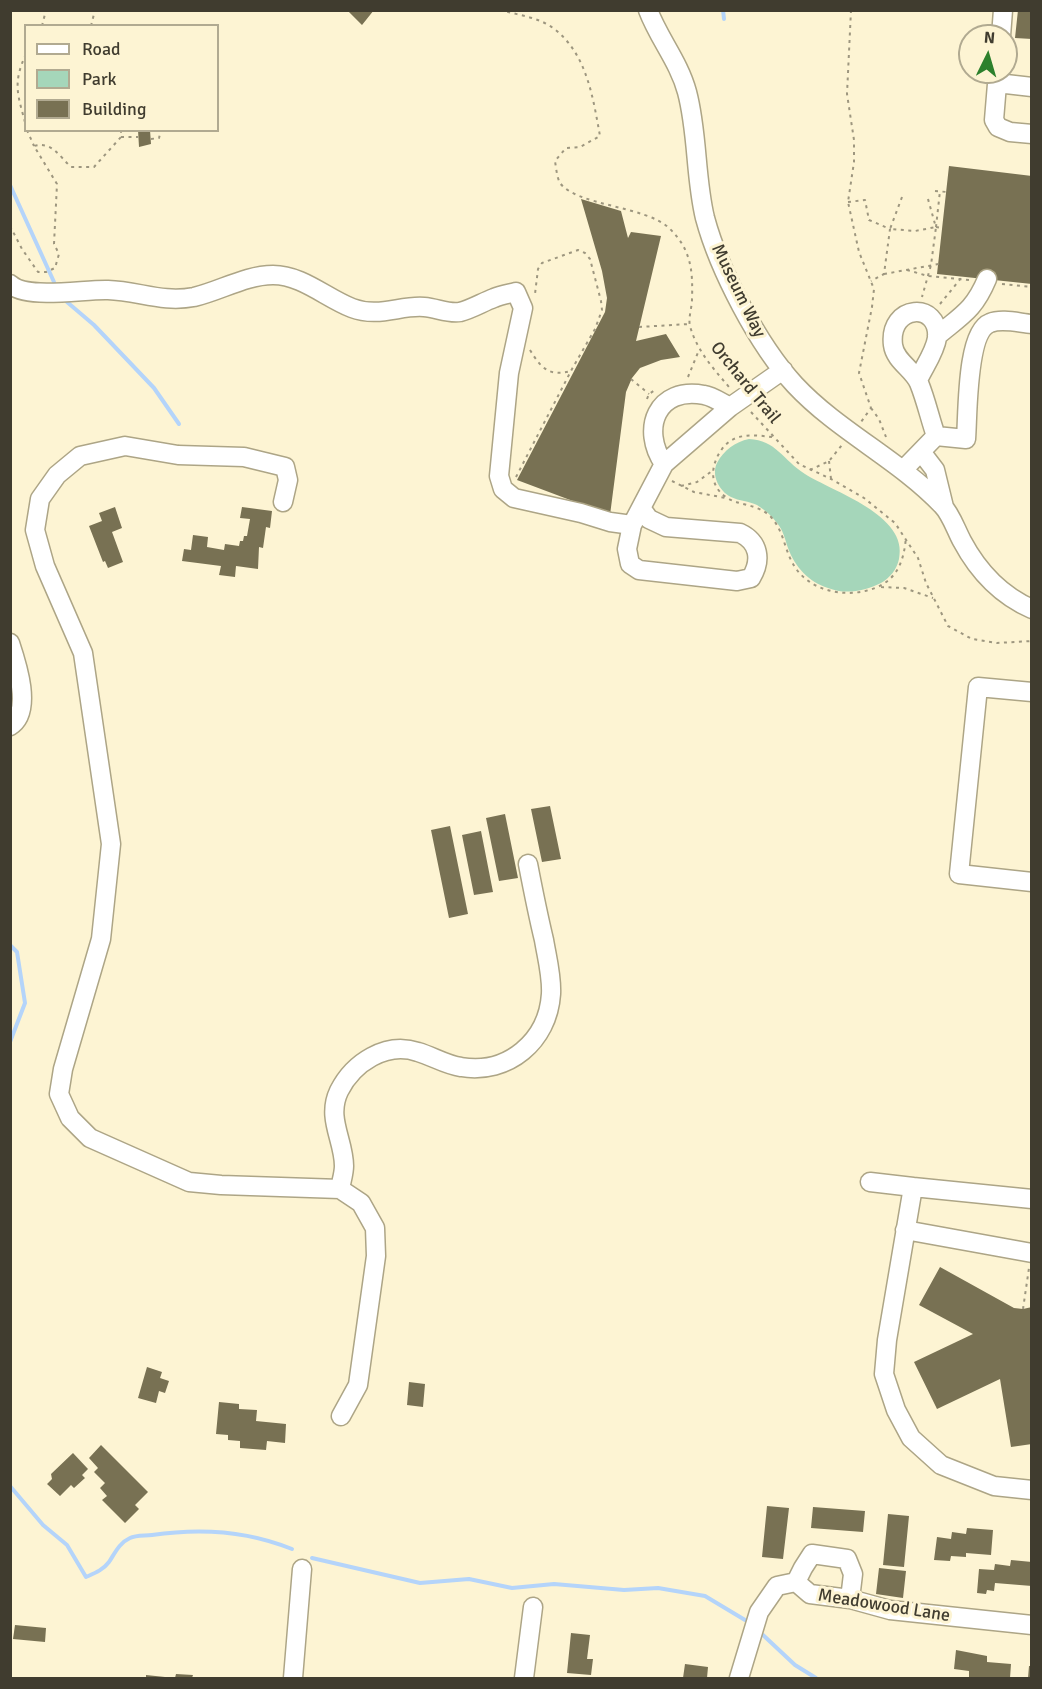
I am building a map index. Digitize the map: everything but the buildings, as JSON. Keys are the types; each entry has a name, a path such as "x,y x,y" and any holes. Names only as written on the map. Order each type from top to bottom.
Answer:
{"street":[{"name":"Museum Way","path":"648,10 676,62 686,90 692,114 705,218 751,325 794,384 819,409 903,470 944,507 979,568 996,588 1016,602 1032,609"},
{"path":"997,84 994,120 998,127 1010,132 1032,134"},
{"path":"10,284 28,293 89,289 123,291 165,300 194,297 254,278 273,275 303,283 354,309 371,312 390,312 422,307 451,313 462,312 497,296 516,292 523,308 509,373 499,476 503,489 514,498 610,522 632,525"},
{"path":"937,336 969,311 979,298 987,279"},
{"path":"918,380 935,346 937,336 934,323 925,314 917,311 908,312 901,318 894,329 893,348 906,368 918,380 936,436"},
{"path":"936,436 966,439 972,357 980,330 987,324 998,321 1032,324"},
{"path":"641,508 649,519 666,527 740,533 751,538 757,550 757,569 751,578 737,581 639,570 630,564 627,549 632,525 664,464 735,403 783,370"},
{"path":"664,464 657,453 652,423 658,409 669,399 681,395 705,395 735,403"},
{"path":"903,470 936,436"},
{"path":"283,502 288,480 285,467 244,457 178,455 125,446 80,456 57,475 40,499 35,530 45,566 83,653 111,844 101,939 63,1069 59,1094 70,1118 90,1138 189,1182 340,1189 361,1203 375,1228 376,1256 358,1385 341,1416"},
{"path":"922,453 935,470 944,507"},
{"path":"10,643 20,670 22,710 16,723 10,726"},
{"path":"1032,692 978,687 958,874 1032,882"},
{"path":"340,1189 344,1166 334,1110 338,1092 357,1067 370,1057 400,1049 415,1050 459,1067 492,1067 524,1051 537,1038 548,1015 551,994 550,972 528,864"},
{"path":"870,1182 1032,1199"},
{"path":"913,1187 887,1340 884,1374 896,1410 911,1438 941,1465 994,1486 1032,1490"},
{"path":"905,1230 1032,1253"},
{"path":"796,1582 812,1554 847,1558 853,1574 850,1599"},
{"path":"293,1678 302,1569"},
{"name":"Meadowood Lane","path":"739,1678 759,1612 777,1586 796,1582 810,1594 850,1599 890,1610 1032,1625"},
{"path":"524,1678 533,1607"}],"path":[{"name":"Orchard Trail","path":"500,10 532,18 553,28 576,52 589,85 600,136 580,147 566,148 555,161 559,182 571,194 651,218 668,226 682,243 691,263 690,324 700,353 735,403 799,464 864,498 895,523 918,558 921,572 948,626 972,639 997,643 1032,641"},
{"path":"851,10 847,94 854,140 854,162 848,202 859,252 874,289 859,373 871,408 879,420 887,441"},
{"path":"24,58 19,69 16,86 24,118"},
{"path":"10,226 38,272 46,272 55,268 59,254 54,244 57,184 28,132"},
{"path":"34,146 42,144 51,146 71,167 94,167 121,137 121,132"},
{"path":"151,139 159,138 160,132"},
{"path":"121,137 138,138"},
{"path":"935,191 946,192"},
{"path":"921,300 931,265 940,191"},
{"path":"884,274 890,229 902,197"},
{"path":"928,199 936,227"},
{"path":"848,202 865,200 869,220 890,229 915,231 942,228"},
{"path":"508,493 571,371 596,329 602,310 590,259 585,253 578,250 542,263 538,269 534,303"},
{"path":"870,281 884,274 939,264"},
{"path":"907,270 928,276 961,278 939,306"},
{"path":"639,327 690,324"},
{"path":"528,347 545,370 562,374 571,371"},
{"path":"631,379 649,393"},
{"path":"810,470 829,461 871,408"},
{"path":"681,486 697,482 712,471 717,456 725,444 736,438 748,435 772,437"},
{"path":"829,461 831,479"},
{"path":"712,471 718,488 726,498 758,508 770,516 780,529 793,564 815,585 833,592 850,594 885,584 896,574 901,565 906,537"},
{"path":"878,587 904,588 933,598"},
{"path":"1023,1309 1028,1276"}],"green space":[{"path":"749,439 758,440 773,447 797,469 850,497 881,518 892,530 899,543 898,563 890,576 875,586 848,592 821,585 804,573 795,561 781,529 773,518 757,505 727,494 717,482 715,468 720,458 730,447"}],"waterway":[{"path":"723,10 724,19"},
{"path":"10,185 54,282"},
{"path":"67,302 94,325 154,388 179,424"},
{"path":"10,945 17,952 25,1003 10,1042"},
{"path":"10,1486 43,1525 67,1545 86,1577 104,1567 123,1543 138,1536 188,1532 223,1533 258,1538 292,1549"},
{"path":"312,1558 420,1583 469,1579 512,1588 554,1584 624,1590 658,1588 705,1596 745,1620"},
{"path":"763,1635 795,1665 816,1678"}]}
